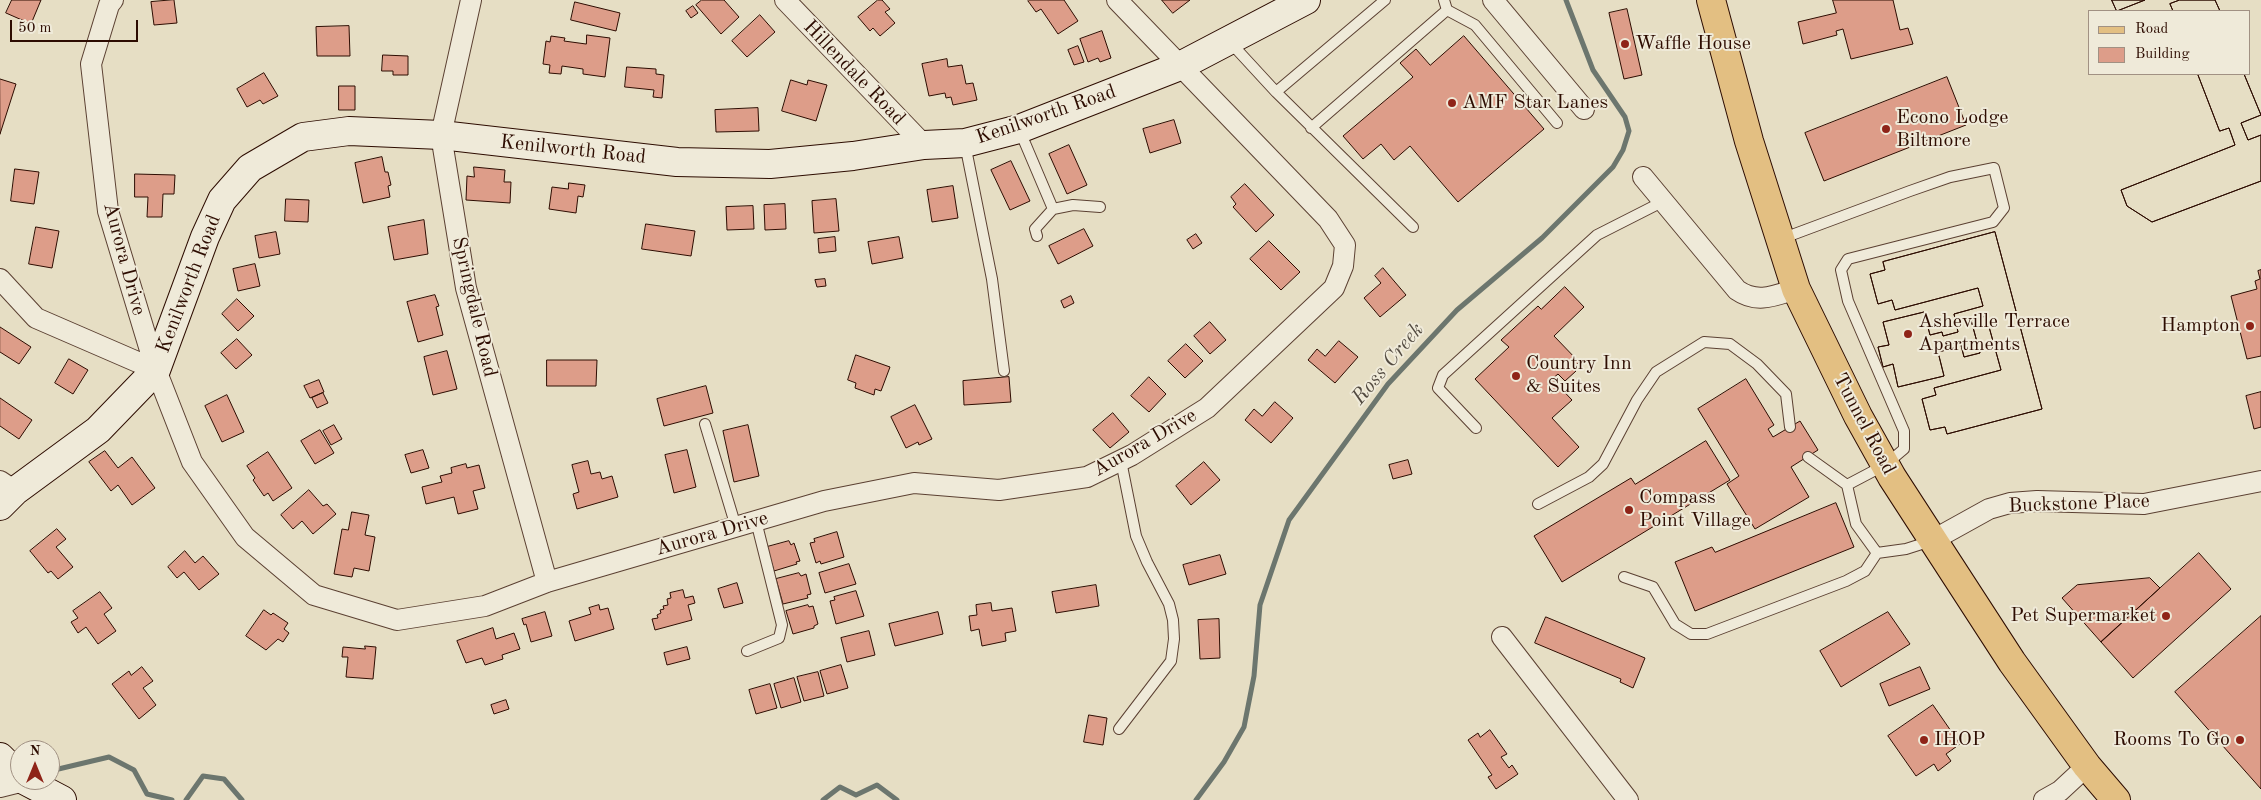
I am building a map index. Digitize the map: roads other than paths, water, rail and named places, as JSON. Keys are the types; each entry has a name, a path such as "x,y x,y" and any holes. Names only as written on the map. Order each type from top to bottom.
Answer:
{"main road":[{"name":"Tunnel Road","path":"1711,0 1749,141 1796,289 1858,416 1885,465 2013,664 2087,766 2116,800"}],"street":[{"name":"Aurora Drive","path":"113,0 109,5 91,64 108,211 156,370 192,462 245,537 314,595 396,620 486,606 546,582 824,501 914,483 1000,490 1087,477 1121,461 1206,408 1334,288 1343,266 1345,245 1328,219 1117,0"},
{"name":"Springdale Road","path":"471,0 441,135 466,288 546,582"},
{"name":"Hillendale Road","path":"785,0 924,145"},
{"name":"Kenilworth Road","path":"5,492 98,430 156,370 205,236 222,200 250,168 302,137 349,131 441,135 678,162 770,164 853,156 924,145 965,143 1019,128 1180,66 1306,0"},
{"path":"1493,0 1584,109"},
{"path":"1643,177 1737,290 1747,297 1770,297 1796,289"},
{"path":"0,279 36,318 156,370"},
{"name":"Buckstone Place","path":"1933,540 1989,508 2010,503 2037,501 2144,504 2261,481"},
{"path":"1502,637 1628,800"},
{"path":"0,757 10,771"},
{"path":"2044,800 2060,791 2087,766"},
{"path":"38,790 62,800"}],"lane":[{"path":"1276,92 1385,0"},
{"path":"1311,128 1446,5 1475,25 1557,123"},
{"path":"1228,41 1311,128 1413,227"},
{"path":"1019,128 1053,209"},
{"path":"965,143 992,279 1004,371"},
{"path":"1780,240 1950,177 1994,168 2004,208 1993,222 1848,259 1841,270 1848,301 1904,431 1904,449 1885,465 1847,485"},
{"path":"1476,428 1438,388 1443,375 1597,235 1664,201"},
{"path":"1037,236 1035,229 1053,209 1073,205 1100,207"},
{"path":"1538,504 1589,477 1603,464 1637,400 1656,372 1704,342 1730,344 1757,364 1786,394 1790,427"},
{"path":"705,424 736,527"},
{"path":"1808,457 1847,485 1856,524 1876,553"},
{"path":"1119,729 1171,661 1174,639 1173,620 1169,604 1136,536 1121,461"},
{"path":"747,651 779,638 782,625 756,521"},
{"path":"1876,553 1906,549 1933,540"},
{"path":"1624,577 1652,587 1675,624 1691,634 1707,634 1846,581 1865,571 1876,553"}],"waterway":[{"name":"Ross Creek","path":"1196,800 1224,762 1244,727 1254,676 1260,605 1289,520 1388,384 1457,310 1542,238 1613,167 1623,150 1629,131 1625,117 1593,70 1566,0"},
{"path":"60,769 109,757 134,770 147,794 172,800"},
{"path":"186,800 203,776 224,779 242,800"},
{"path":"823,800 840,787 856,795 877,785 897,800"}],"place":[{"name":"Waffle House","path":"1625,44"},
{"name":"AMF Star Lanes","path":"1452,103"},
{"name":"Econo Lodge Biltmore","path":"1886,129"},
{"name":"Hampton","path":"2250,326"},
{"name":"Asheville Terrace Apartments","path":"1908,334"},
{"name":"Country Inn & Suites","path":"1516,376"},
{"name":"Compass Point Village","path":"1629,510"},
{"name":"Pet Supermarket","path":"2166,616"},
{"name":"IHOP","path":"1924,740"},
{"name":"Rooms To Go","path":"2240,740"}]}
